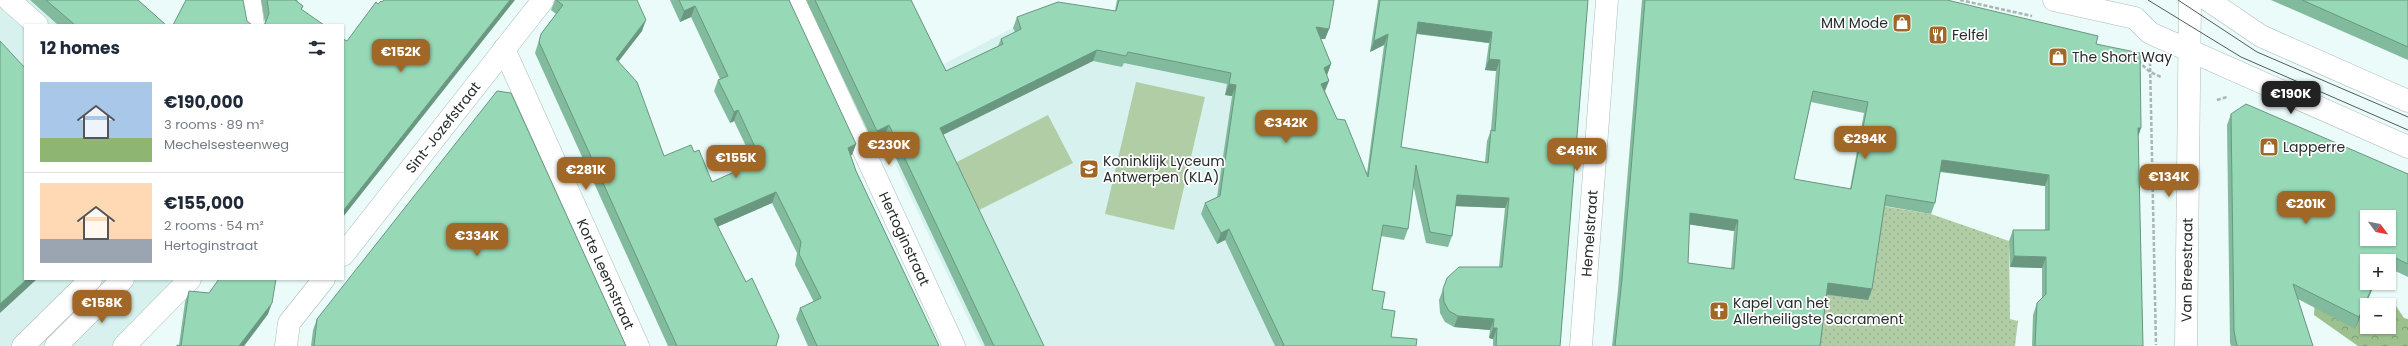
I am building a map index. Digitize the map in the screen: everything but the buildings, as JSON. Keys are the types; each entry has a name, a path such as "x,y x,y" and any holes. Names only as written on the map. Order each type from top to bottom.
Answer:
{"street":[{"path":"9,0 35,24"},
{"path":"250,0 253,24"},
{"name":"Sint-Jozefstraat","path":"344,254 543,0"},
{"name":"Hertoginstraat","path":"794,0 954,346"},
{"name":"Hemelstraat","path":"1581,346 1607,0"},
{"path":"2054,0 2134,18 2150,33 2408,147"},
{"name":"Van Breestraat","path":"2186,346 2190,0"},
{"path":"2208,0 2261,36 2408,101"},
{"name":"Korte Leemstraat","path":"504,49 638,346"},
{"path":"23,346 90,280"},
{"path":"56,346 122,280"},
{"path":"124,346 189,280"},
{"path":"286,346 289,323 323,280"}],"path":[{"path":"2150,72 2156,346"}],"shaded area":[{"path":"0,0 30,0 57,24 24,24 24,280 177,280 113,346 0,346"},
{"name":"Koninklijk Lyceum Antwerpen (KLA)","path":"1117,0 1306,0 1344,346 981,346 867,104 1013,28 1054,12 1112,21"}],"green space":[{"path":"1136,82 1205,97 1174,230 1105,214"},
{"path":"1048,115 1073,163 979,210 955,163"},
{"path":"1882,206 1931,214 2009,241 2010,319 2018,321 2015,346 1817,346 1824,294 1868,300"},
{"path":"2347,295 2362,298 2360,298 2360,334 2396,334 2396,306 2404,318 2408,319 2408,346 2358,346 2314,315 2315,297"}],"tram line":[{"path":"2148,0 2241,57 2408,130"},
{"path":"2178,0 2257,52 2408,117"}],"place":[{"name":"MM Mode","path":"1902,23"},
{"name":"Felfel","path":"1938,35"},
{"name":"The Short Way","path":"2058,57"},
{"name":"Lapperre","path":"2269,147"},
{"name":"Koninklijk Lyceum Antwerpen (KLA)","path":"1089,169"},
{"name":"Kapel van het Allerheiligste Sacrament","path":"1719,311"}]}
